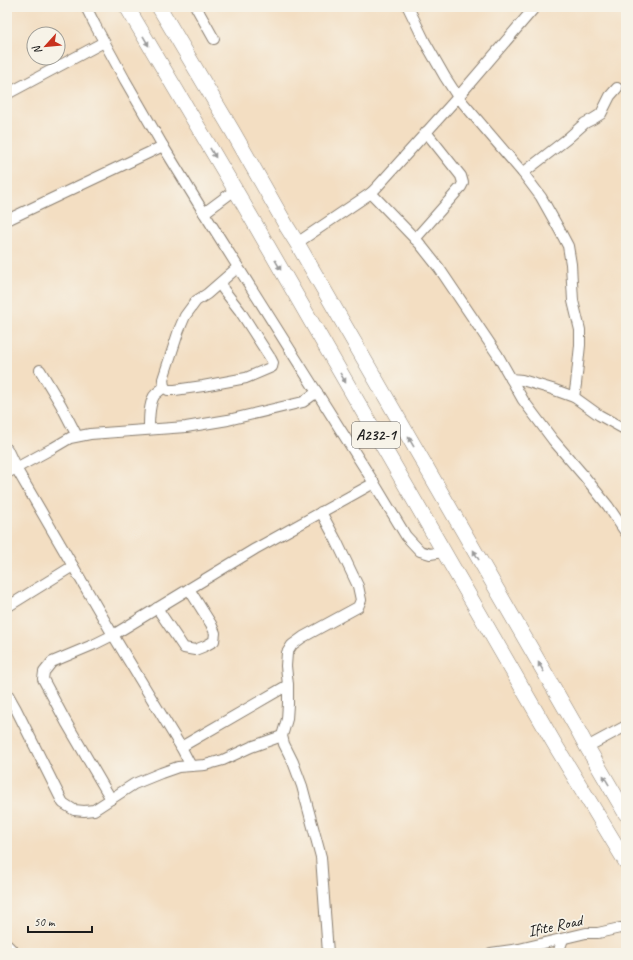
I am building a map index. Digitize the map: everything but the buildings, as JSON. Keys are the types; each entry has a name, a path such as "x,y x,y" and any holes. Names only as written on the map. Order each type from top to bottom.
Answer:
{"highway":[{"name":"A232-1","path":"127,7 235,190 554,743 626,862"},
{"name":"A232-1","path":"158,7 233,132 286,227 297,243 626,814"}],"street":[{"path":"86,7 125,80 163,146 406,536 420,551 430,554 443,552"},
{"path":"196,7 214,39"},
{"path":"408,7 429,49 458,97 523,173 541,197 568,246 571,264 573,301 580,330 580,345 574,397"},
{"path":"297,243 371,193 458,97 535,7"},
{"path":"7,94 104,42"},
{"path":"523,173 585,123 601,114 610,96 617,88"},
{"path":"415,239 461,187 463,182 461,176 426,132"},
{"path":"7,220 163,146"},
{"path":"204,213 235,190"},
{"path":"371,193 415,239 439,268 496,354 523,400 552,440 608,506 626,533"},
{"path":"164,387 163,379 184,316 196,301 222,282 238,267"},
{"path":"164,387 168,390 175,390 239,380 272,367 273,363 271,359 240,311 223,289 222,282"},
{"path":"40,370 61,405 77,436"},
{"path":"511,379 530,382 574,397 599,415 626,430"},
{"path":"149,429 149,416 154,396 164,387"},
{"path":"11,470 70,438 77,436 186,427 228,420 303,402 317,392"},
{"path":"7,449 11,470 73,566 191,766"},
{"path":"111,799 43,679 44,672 52,662 90,647 255,549 374,483"},
{"path":"321,512 358,586 361,600 358,606 303,637 292,645 287,653 287,719 282,736 302,786 321,857 328,953"},
{"path":"7,607 73,566"},
{"path":"157,608 184,648 195,650 214,641 215,633 211,624 189,589"},
{"path":"181,747 288,685"},
{"path":"7,693 63,803 74,810 84,812 94,810 134,784 162,773 178,767 205,765 223,760 251,747 282,736"},
{"path":"587,747 626,726"},
{"name":"Ifite Road","path":"491,953 519,949 586,933 598,933 620,928 626,930"},
{"path":"558,953 563,939"},
{"path":"7,945 15,953"}]}
